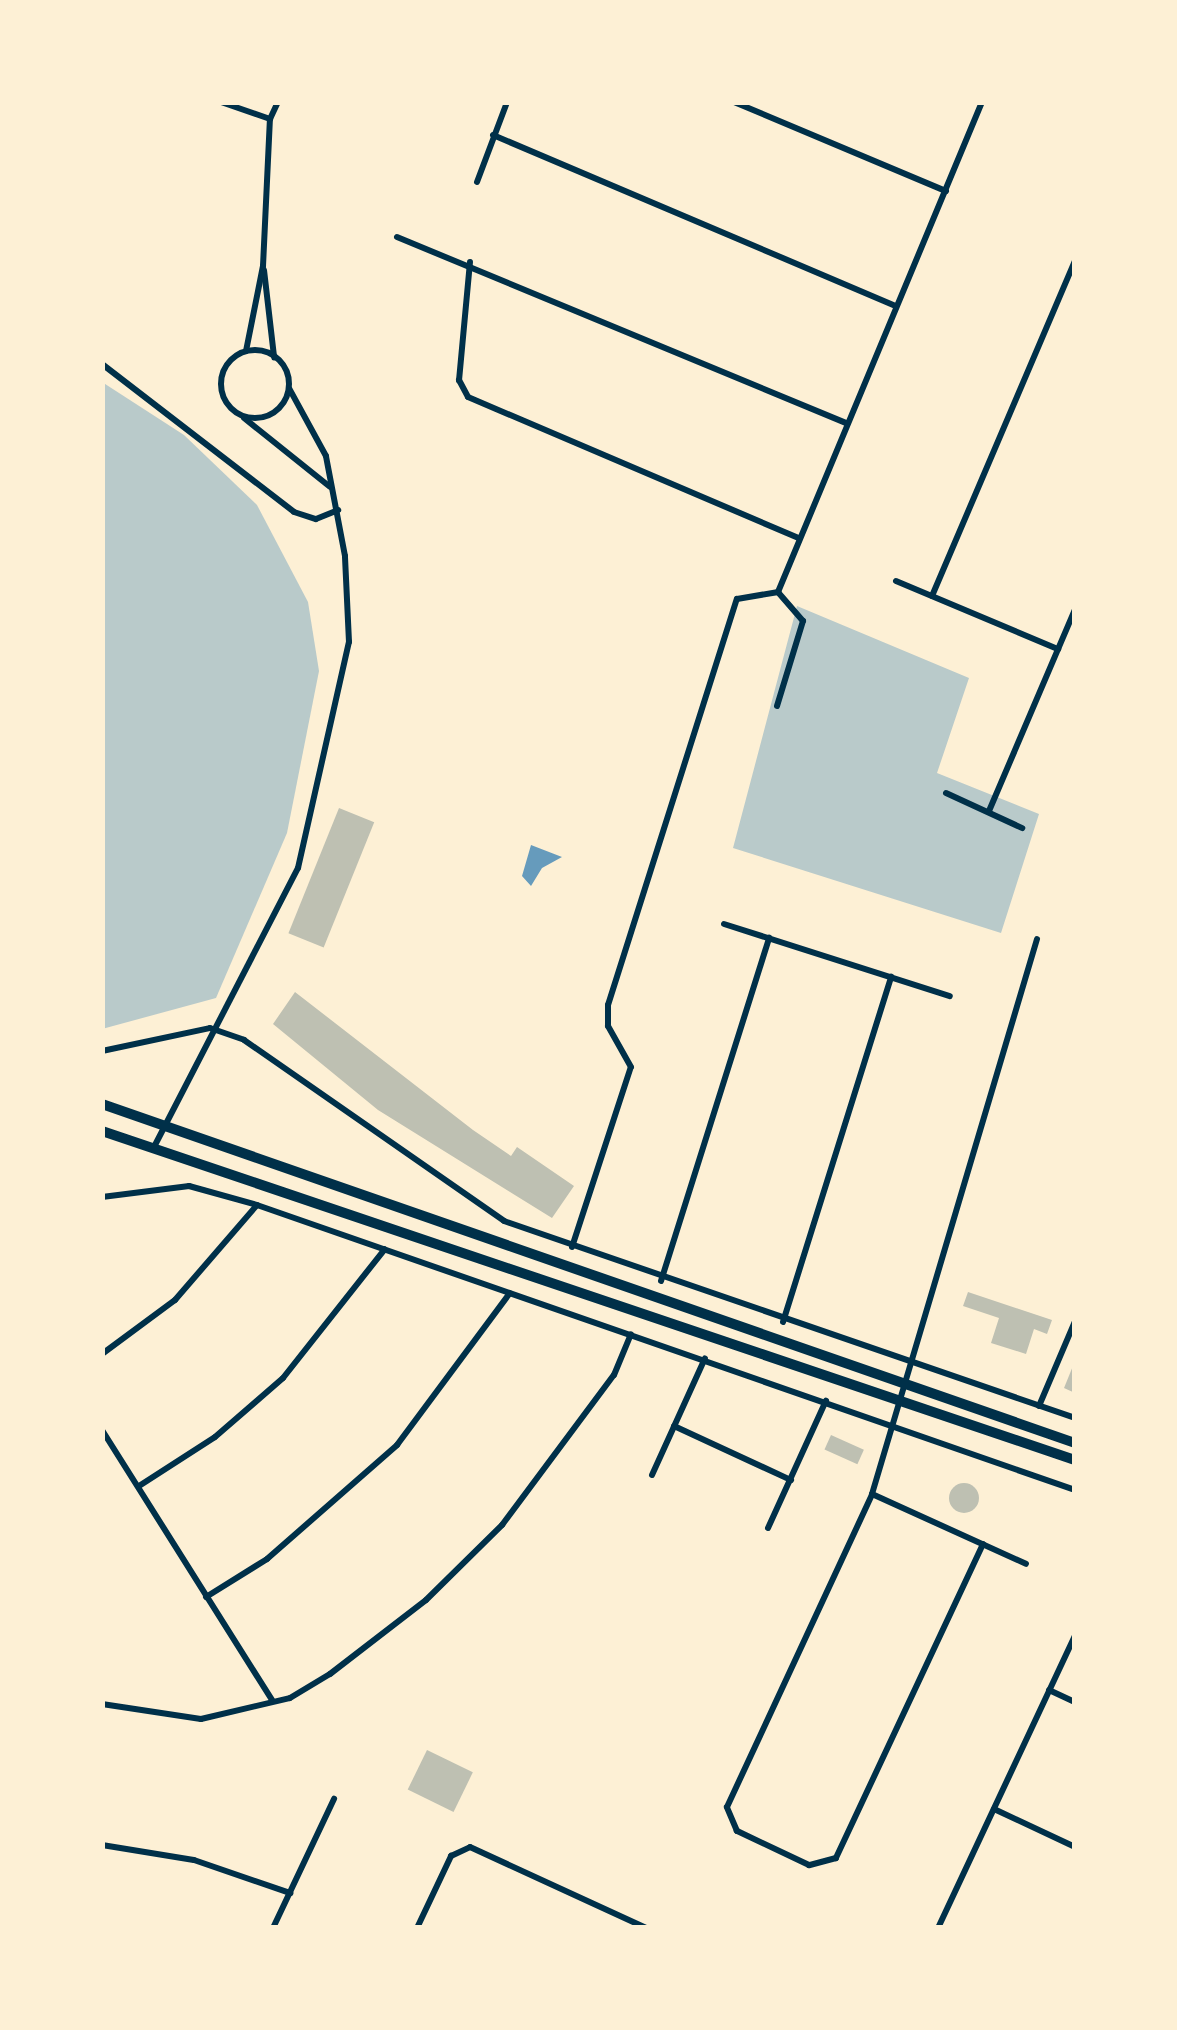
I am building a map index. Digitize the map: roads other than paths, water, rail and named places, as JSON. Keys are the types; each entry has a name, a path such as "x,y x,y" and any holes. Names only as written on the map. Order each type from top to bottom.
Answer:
{"highway":[{"path":"102,1104 167,1122 1075,1442"},
{"path":"102,1131 1075,1460"}],"street":[{"path":"221,102 270,119"},
{"path":"278,102 270,119 263,266 246,352 221,382 242,416 330,488"},
{"path":"477,182 507,102"},
{"path":"734,102 946,191"},
{"path":"778,592 982,102"},
{"path":"494,135 896,306"},
{"path":"397,237 470,262 847,423"},
{"path":"932,596 1075,261"},
{"path":"470,262 459,380 468,397 800,538"},
{"path":"154,1147 210,1028 298,868 349,642 338,510 326,456 274,357 263,266"},
{"path":"246,352 274,357"},
{"path":"102,364 294,512 316,519 338,510"},
{"path":"242,416 268,416 289,388"},
{"path":"896,581 1058,649"},
{"path":"777,706 803,621 778,592"},
{"path":"572,1247 629,1079 629,1057 608,1012 626,947 736,599 778,592"},
{"path":"989,811 1075,609"},
{"path":"946,793 1022,828"},
{"path":"724,924 950,996"},
{"path":"661,1280 769,938"},
{"path":"983,1544 836,1858 808,1864 737,1831 727,1807 872,1494 897,1422 907,1362 1037,939"},
{"path":"783,1322 891,977"},
{"path":"102,1051 210,1028 287,1067 460,1195 572,1247 1075,1418"},
{"path":"102,1198 189,1186 257,1205 897,1422 1075,1490"},
{"path":"102,1354 176,1300 257,1205"},
{"path":"139,1486 215,1436 283,1378 385,1249"},
{"path":"206,1597 267,1559 397,1445 511,1292"},
{"path":"1039,1406 1075,1321"},
{"path":"102,1704 201,1719 290,1698 330,1674 426,1600 502,1525 614,1375 631,1334"},
{"path":"652,1474 705,1358"},
{"path":"768,1528 827,1400"},
{"path":"674,1426 790,1480"},
{"path":"102,1430 272,1700"},
{"path":"872,1494 1027,1564"},
{"path":"938,1928 1075,1635"},
{"path":"1049,1690 1075,1702"},
{"path":"273,1928 334,1798"},
{"path":"994,1809 1075,1847"},
{"path":"102,1845 194,1860 290,1893"},
{"path":"417,1928 451,1856 470,1846 646,1928"}],"water":[{"path":"531,845 562,857 542,868 531,886 522,876"}]}
